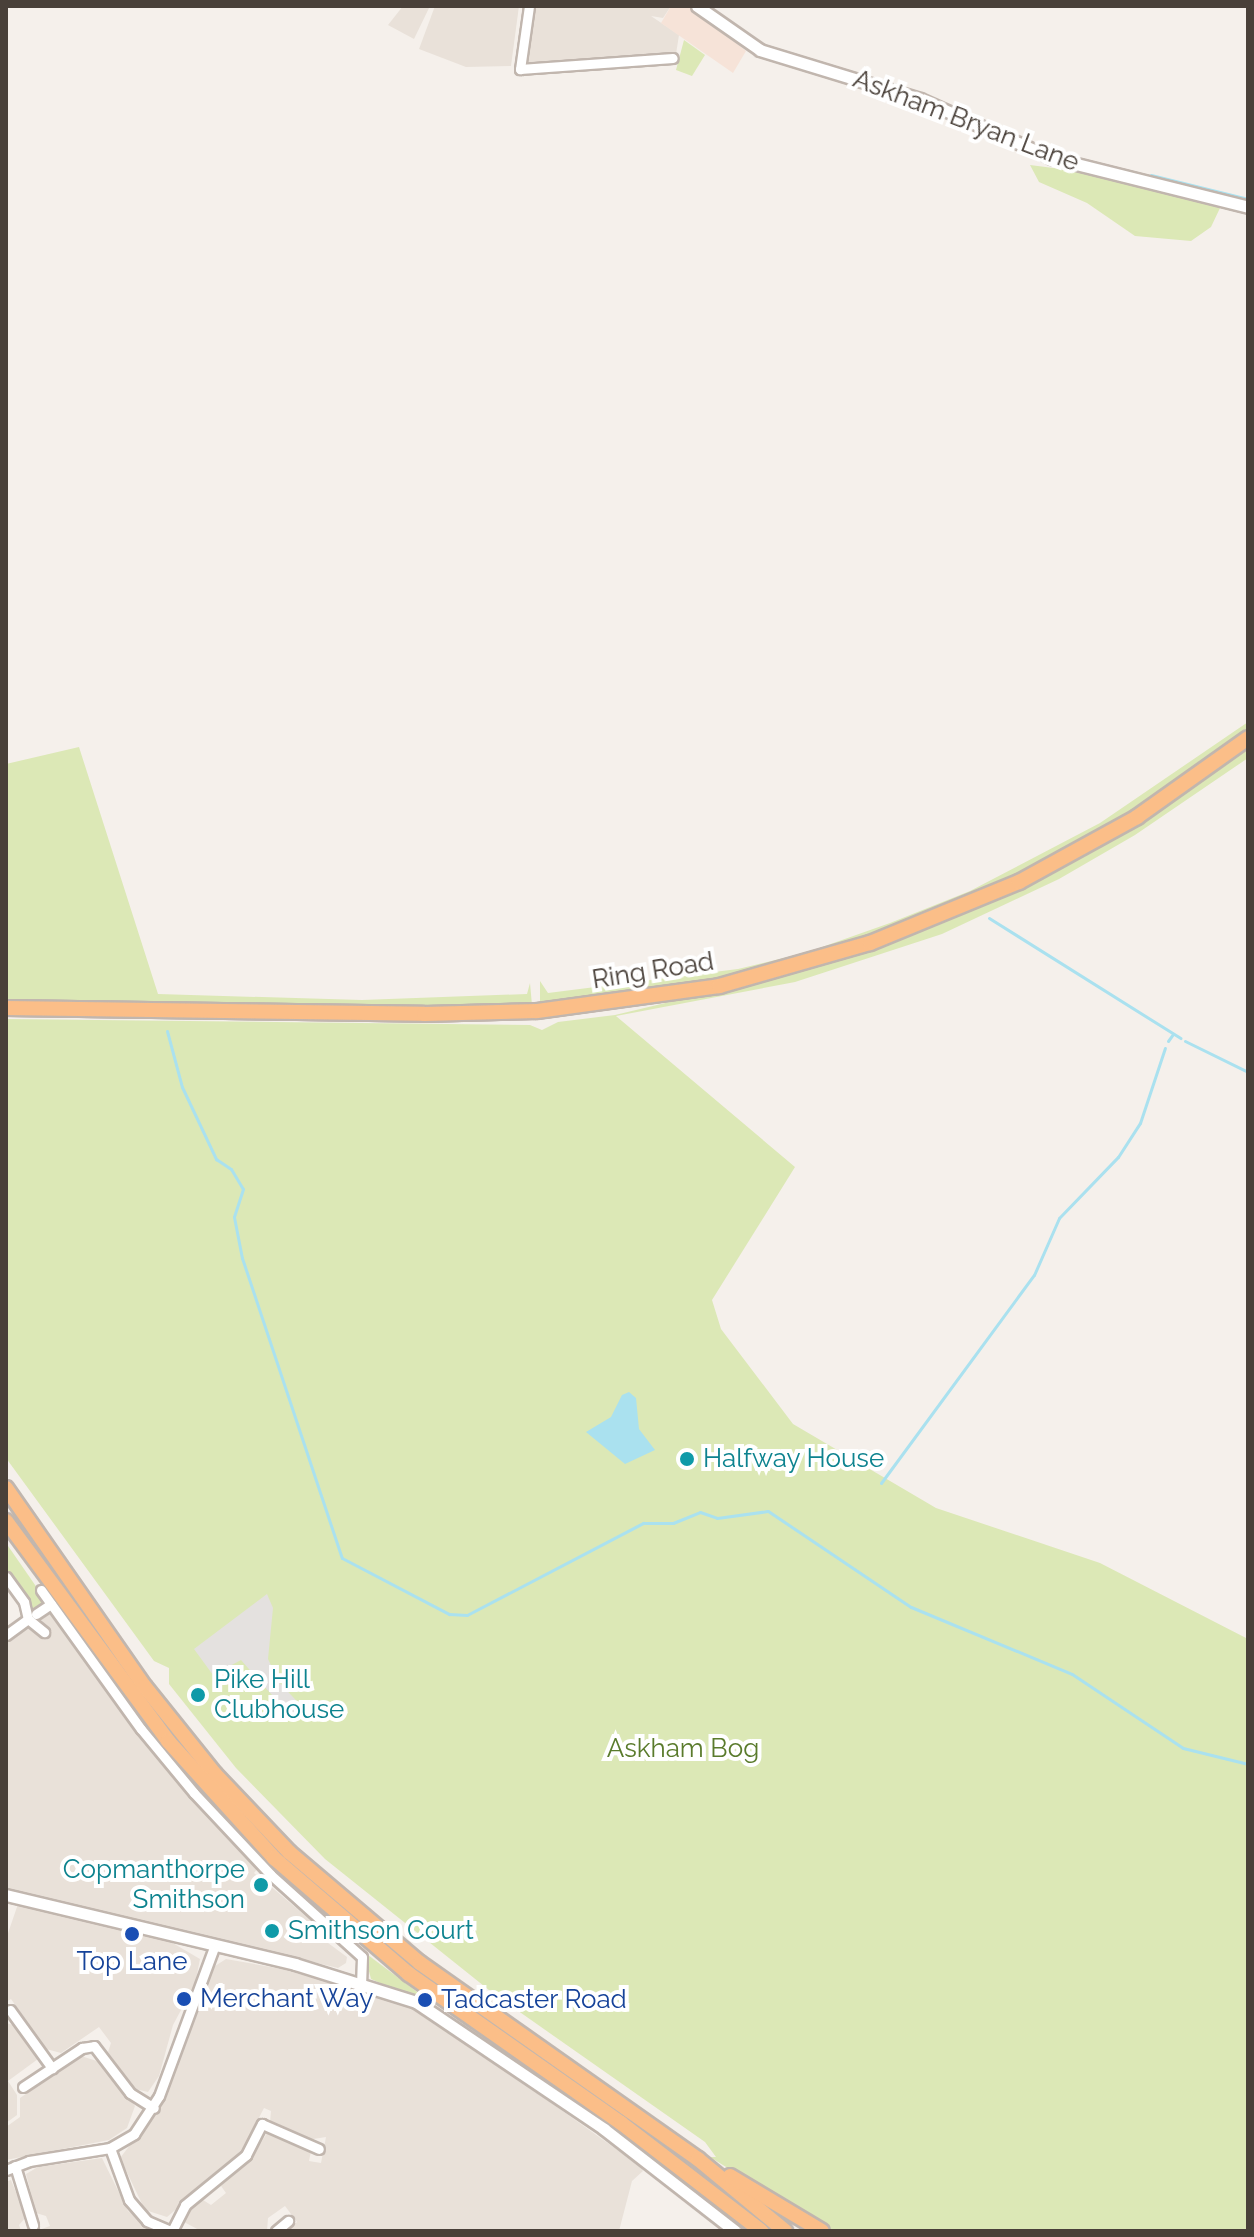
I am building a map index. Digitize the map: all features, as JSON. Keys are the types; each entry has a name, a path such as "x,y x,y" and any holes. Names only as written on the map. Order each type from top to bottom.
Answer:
{"highway":[{"name":"Ring Road","path":"6,1008 509,1012 641,1000 719,986 870,943 1019,882 1137,817 1248,738"},
{"path":"6,1488 145,1687 215,1774 289,1852 420,1963 698,2159 785,2231"},
{"path":"6,1521 168,1741 285,1868 409,1974 621,2123 761,2231"},
{"path":"698,2159 822,2231"}],"street":[{"path":"529,6 520,69 673,58"},
{"name":"Askham Bryan Lane","path":"697,6 760,50 920,99 1052,158 1248,207"},
{"path":"6,1577 44,1632"},
{"path":"41,1590 194,1793 271,1875 362,1957 361,1982"},
{"path":"6,1635 51,1604"},
{"path":"6,1895 361,1982 416,2002 611,2134 735,2231"},
{"path":"33,2225 10,2168 110,2148 134,2134 154,2108 214,1947"},
{"path":"10,2010 52,2068"},
{"path":"23,2087 82,2048 94,2046 130,2093 154,2108"},
{"path":"110,2148 129,2200 147,2221 171,2231 185,2205 246,2155 267,2114"},
{"path":"262,2124 319,2149"},
{"path":"276,2231 288,2221"}],"shaded area":[{"path":"403,6 430,6 414,39 388,25"},
{"path":"435,6 519,6 511,66 466,67 419,49"},
{"path":"530,6 671,6 663,18 651,16 679,35 676,54 522,65"},
{"path":"671,6 689,6 746,51 733,73 661,23"},
{"path":"267,1594 273,1608 268,1659 279,1682 306,1711 295,1721 241,1660 213,1675 194,1649"},
{"path":"49,1613 158,1759 258,1868 254,1873 261,1879 255,1885 262,1891 268,1884 315,1924 324,1940 347,1957 346,1963 338,1968 6,1889 6,1642 29,1628 44,1639 51,1634 39,1617"},
{"path":"18,1904 171,1942 200,1959 195,1984 173,2025 159,2076 148,2092 135,2089 108,2052 111,2043 99,2027 61,2053 46,2049 11,1999 6,2002 6,1939"},
{"path":"226,1959 282,1969 408,2005 447,2029 640,2166 643,2171 632,2181 619,2231 285,2231 297,2222 285,2206 268,2218 267,2231 201,2231 184,2222 192,2207 203,2200 211,2205 226,2193 221,2186 251,2159 267,2133 311,2151 309,2161 321,2163 326,2137 307,2140 270,2123 271,2111 264,2108 244,2147 225,2168 167,2217 145,2210 120,2158 166,2099 186,2031 215,1966"},
{"path":"6,2023 13,2025 38,2059 8,2081 17,2095 17,2115 6,2123"},
{"path":"81,2056 100,2062 135,2106 127,2128 109,2140 6,2160 6,2127 20,2117 20,2098"},
{"path":"102,2158 128,2211 152,2231 36,2231 50,2226 46,2216 36,2213 26,2174 38,2167"},
{"path":"11,2180 26,2217 19,2225 21,2231 6,2231 6,2182"}],"green space":[{"path":"684,40 705,55 692,76 676,70"},
{"path":"1030,165 1092,173 1220,208 1211,227 1191,241 1135,236 1087,203 1039,182"},
{"path":"1248,722 1248,730 1200,766 1104,829 971,897 809,956 726,977 540,1005 540,981 548,993 738,969 808,952 890,923 970,891 1100,823"},
{"name":"Askham Bog","path":"1248,745 1248,758 1135,835 1059,879 942,934 795,982 616,1016 795,1167 712,1300 721,1329 793,1424 936,1508 1100,1563 1248,1639 1248,2231 829,2231 710,2157 716,2157 705,2142 494,1994 325,1859 236,1768 169,1684 169,1668 154,1661 6,1458 6,1019 530,1025 542,1030 558,1022 615,1015 800,971 953,917 1105,842"},
{"path":"79,747 158,994 362,1000 527,994 530,983 532,1005 382,1009 6,1001 6,764"},
{"path":"6,1543 42,1595 41,1604 30,1612 6,1572"},
{"path":"364,1952 420,1994 417,1999 371,1979"}],"water":[{"path":"629,1392 636,1398 639,1429 655,1450 625,1464 586,1432 611,1417 622,1395"}],"waterway":[{"path":"1151,175 1248,199"},
{"path":"1217,205 1248,213"},
{"path":"989,918 1180,1038"},
{"path":"167,1031 182,1087 216,1159 231,1169 243,1189 234,1217 242,1258 342,1558 449,1614 467,1615 643,1523 673,1523 700,1512 717,1518 768,1511 911,1607 1072,1674 1183,1748 1248,1764"},
{"path":"1168,1041 1173,1034"},
{"path":"1185,1041 1248,1072"},
{"path":"881,1483 1034,1275 1059,1218 1118,1157 1140,1123 1165,1048"}],"place":[{"name":"Halfway House","path":"687,1459"},
{"name":"Pike Hill Clubhouse","path":"198,1695"},
{"name":"Copmanthorpe Smithson","path":"261,1885"},
{"name":"Smithson Court","path":"272,1931"},
{"name":"Top Lane","path":"132,1934"},
{"name":"Merchant Way","path":"184,1999"},
{"name":"Tadcaster Road","path":"425,2000"}]}
